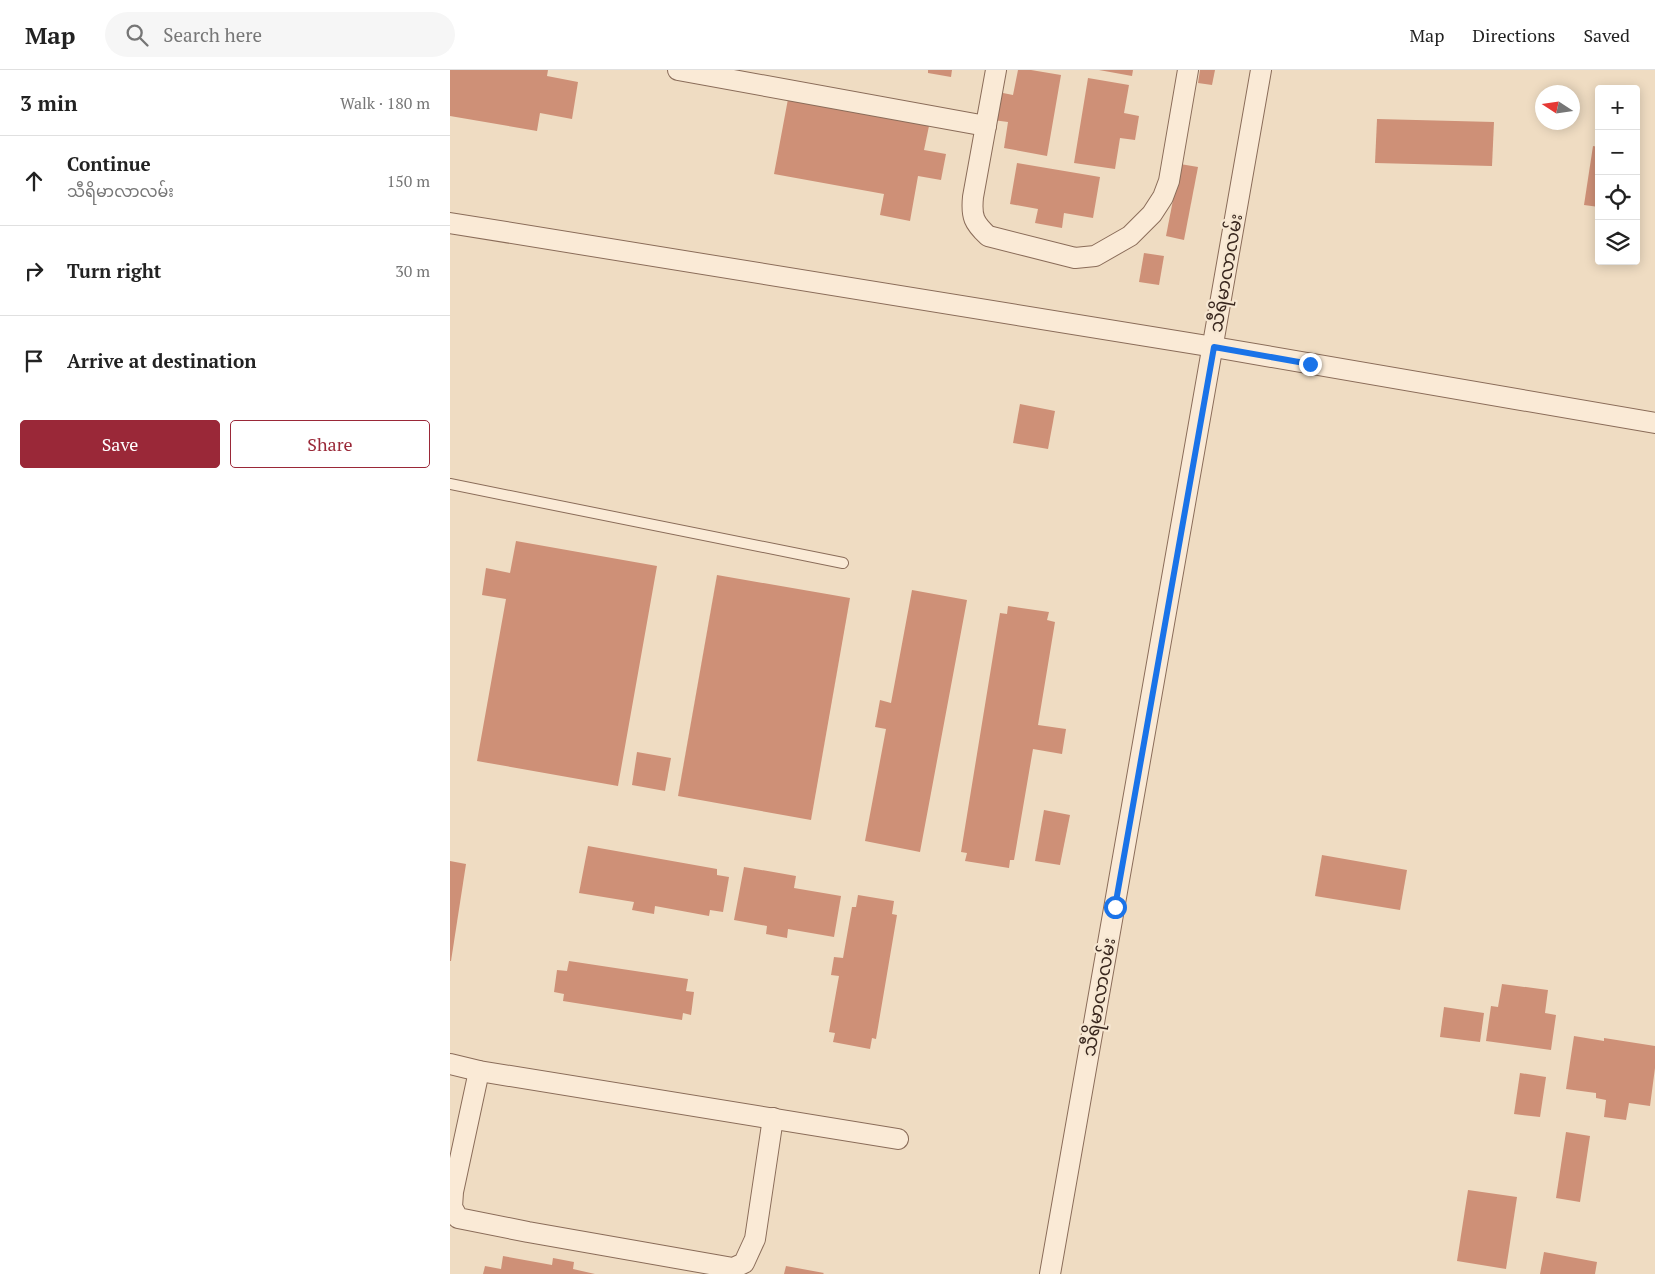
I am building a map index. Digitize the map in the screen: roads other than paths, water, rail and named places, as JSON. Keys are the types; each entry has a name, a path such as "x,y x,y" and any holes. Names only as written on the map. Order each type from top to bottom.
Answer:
{"street":[{"path":"678,70 986,126"},
{"path":"996,70 972,208 973,219 988,236 1075,258 1095,256 1130,236 1152,214 1163,197 1169,181 1188,70"},
{"name":"သီရိမာလာလမ်း","path":"1050,1274 1214,347 1261,70"},
{"path":"450,223 1214,347 1655,423"},
{"path":"450,1064 479,1071 898,1139"},
{"path":"479,1071 453,1192 452,1207 458,1218 733,1268 744,1263 754,1239 773,1118"}],"lane":[{"path":"450,484 843,563"}]}
